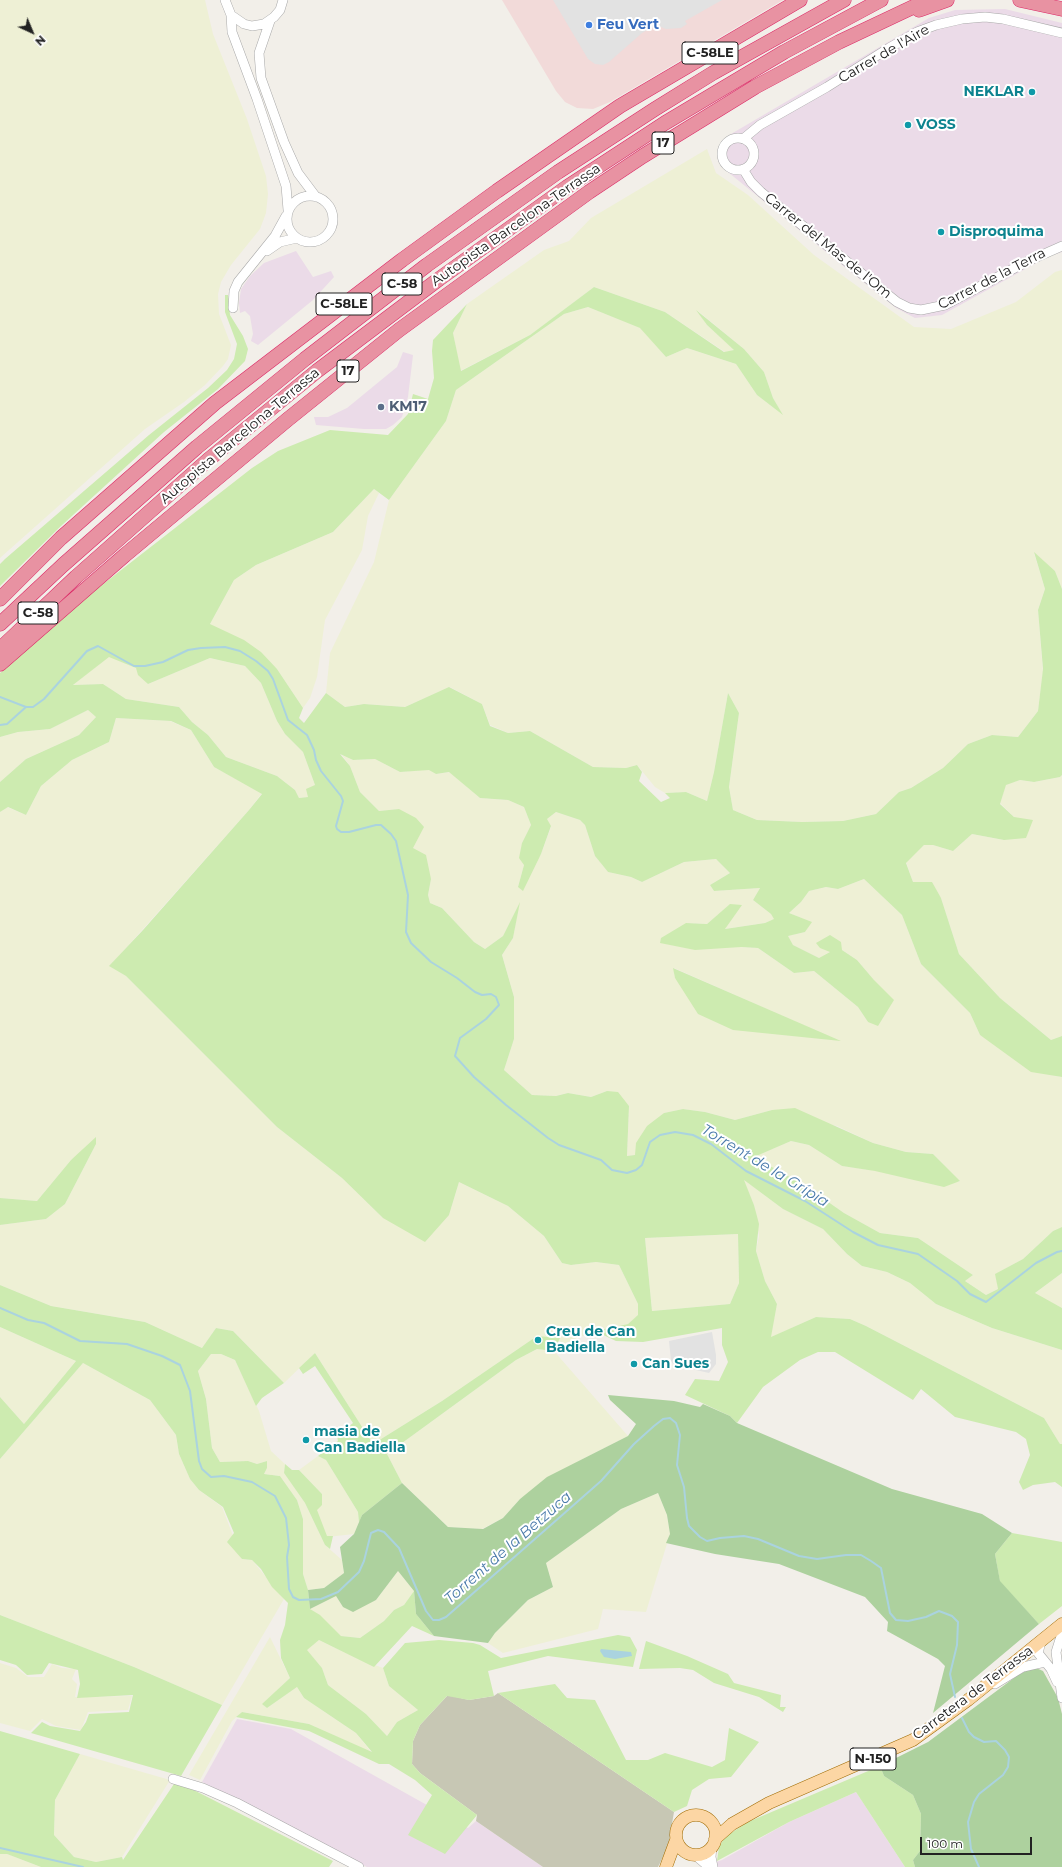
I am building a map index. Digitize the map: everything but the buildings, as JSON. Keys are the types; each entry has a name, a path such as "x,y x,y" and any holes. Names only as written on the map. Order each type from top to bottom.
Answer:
{"highway":[{"name":"C-58LE","path":"0,599 61,538 215,403 402,260 496,191 620,106 800,0"},
{"name":"Autopista Barcelona-Terrassa","path":"0,624 63,565 197,447 305,359 427,265 558,172 649,113 720,69 844,0"},
{"name":"Autopista Barcelona-Terrassa","path":"0,649 76,577 208,460 317,371 438,279 567,187 665,123 784,52 881,0"},
{"path":"839,42 928,0"},
{"path":"839,42 947,0"},
{"path":"1020,0 1062,9"},
{"name":"17","path":"0,664 113,566 287,420 399,330 589,192 649,152 755,86 839,42"}],"main road":[{"name":"Carretera de Terrassa","path":"714,1842 732,1824 769,1803 913,1740 968,1700 1038,1645 1062,1624"},
{"name":"Carretera de Terrassa","path":"707,1819 722,1821 757,1804 769,1803"},
{"name":"N-150","path":"666,1867 676,1840 677,1827 685,1818 696,1815 707,1819"},
{"path":"707,1819 714,1827 714,1842"},
{"path":"676,1840 681,1849 693,1855"},
{"name":"N-150","path":"673,1867 680,1859 703,1854 714,1842"}],"street":[{"path":"225,0 231,15 232,32 286,186 288,212 288,227 297,238 308,242 317,241 330,230 333,217 325,202 316,197 309,196 298,199 288,212 275,236 238,282 234,290 233,308"},
{"path":"231,15 244,24 252,26 264,24 270,21 280,10 283,0"},
{"name":"Carrer de l'Aire","path":"743,139 760,125 827,87 889,48 917,32 936,25 962,19 985,17 1003,19 1062,33"},
{"path":"270,21 259,53 261,78 294,166 316,197"},
{"path":"736,138 743,139 752,145 754,154 750,165 743,169 737,170 728,166 722,156 724,148 729,141 736,138"},
{"name":"Carrer del Mas de l'Om","path":"743,169 751,182 761,192 897,302 909,308 921,310"},
{"path":"259,257 280,242 297,238"},
{"name":"Carrer de la Terra","path":"921,310 945,305 1026,262 1062,246"},
{"path":"1062,1633 1056,1652 1062,1698"},
{"path":"1056,1652 1048,1647 1038,1645 1038,1653 1050,1669 1060,1689"},
{"path":"968,1700 1023,1667 1045,1662"},
{"path":"173,1779 203,1788 237,1804 359,1867"},
{"path":"713,1867 711,1857 714,1842"},
{"path":"693,1855 709,1867"}],"shaded area":[{"path":"0,0 205,0 213,34 247,119 266,176 268,194 266,213 260,229 231,265 221,282 218,294 219,314 231,345 228,359 223,366 205,385 184,402 145,429 0,558"},
{"path":"502,0 783,0 610,102 593,109 577,108 565,102 556,91"},
{"path":"553,0 722,0 685,21 687,24 681,28 666,29 656,25 642,33 609,62 603,65 595,64 588,59"},
{"path":"1005,9 1062,23 1062,252 1049,256 942,315 915,318 896,308 842,265 723,168 718,160 718,149 722,141 731,134 929,18 955,10"},
{"path":"707,149 716,173 748,195 814,255 914,327 951,329 1016,302 1055,272 1062,270 1062,589 1055,571 1034,553 1045,589 1038,610 1043,672 1038,711 1018,737 992,735 968,744 943,768 911,788 899,792 876,814 843,821 802,822 757,820 733,810 729,787 739,713 728,693 714,772 707,801 686,792 665,793 655,787 637,765 626,768 593,767 530,731 508,733 490,725 482,704 450,687 405,707 364,704 345,707 326,693 330,653 374,562 389,500 446,421 456,390 564,314 588,307 641,328 666,357 687,348 736,364 757,395 782,414 773,398 764,372 744,349 698,311 707,325 735,350 725,352 665,312 594,287 530,335 460,371 453,333 467,304 544,250 569,241 591,218"},
{"path":"296,251 313,277 331,271 334,277 313,300 258,345 251,341 253,334 250,316 245,311 240,313 239,303 241,289 250,276 264,263"},
{"path":"403,352 413,355 408,397 402,417 393,425 386,429 364,429 316,425 314,417 328,417 347,408 397,367"},
{"path":"374,489 379,493 368,516 362,550 325,620 317,677 310,698 303,708 277,669 210,624 234,580 256,565 333,532"},
{"path":"109,656 136,668 148,684 210,658 245,666 261,683 277,721 285,734 303,752 315,785 308,797 299,798 295,790 277,776 226,757 208,735 192,722 179,707 126,699 103,684 73,685"},
{"path":"88,710 96,717 79,735 26,759 0,782 0,737 18,732 50,729"},
{"path":"116,718 170,721 191,730 214,767 262,793 249,810 110,966 126,976 277,1127 342,1178 383,1218 449,1215 459,1182 508,1206 544,1236 562,1263 571,1265 596,1262 619,1265 638,1304 638,1316 628,1324 595,1331 563,1344 560,1341 537,1336 442,1401 373,1444 315,1353 284,1383 233,1331 216,1328 202,1348 145,1322 51,1306 0,1285 0,1225 46,1219 65,1204 96,1144 71,1160 37,1201 0,1198 0,812 7,807 26,815 41,786 72,760 109,742"},
{"path":"342,755 353,760 375,759 400,772 429,769 436,774 450,772 480,798 508,800 524,807 531,825 522,843 524,865 518,887 541,854 551,827 547,819 556,812 580,820 585,825 595,856 608,872 631,877 642,882 684,862 716,859 730,873 710,885 714,891 760,888 753,900 775,919 765,923 725,929 731,904 707,924 686,923 741,947 758,948 794,973 814,971 858,1007 868,1022 874,980 857,960 842,950 830,952 819,958 793,945 787,936 805,932 811,922 789,913 801,902 809,891 826,887 838,889 864,879 902,915 921,964 970,1013 980,1035 1055,1076 1062,1077 1062,1227 1053,1231 1023,1259 996,1274 998,1289 986,1295 965,1281 973,1275 918,1238 880,1233 844,1213 804,1185 753,1157 791,1141 809,1145 842,1166 960,1182 933,1154 906,1152 873,1143 837,1126 772,1110 735,1120 705,1112 683,1109 664,1113 635,1155 627,1156 629,1106 607,1091 591,1097 568,1093 556,1096 532,1095 504,1070 514,1039 514,997 502,955 513,938 519,904 503,936 485,949 474,942 442,908 430,903 428,895 431,879 413,848 399,809 379,811 360,792 350,766","holes":["674,968 839,1041 675,978"]},
{"path":"1062,775 1062,1036 1051,1040 1000,998 959,954 941,898 913,882 906,862 924,845 933,845 953,851 972,834 1004,840 1014,817 1000,803 1006,784 1020,780 1034,782 1060,777"},
{"path":"743,1179 783,1209 823,1229 847,1254 862,1266 887,1272 910,1283 936,1304 992,1328 1062,1350 1062,1444 1060,1444 1044,1418 850,1319 816,1317 770,1338 777,1304 765,1281 756,1251 759,1236 754,1205"},
{"path":"738,1234 739,1283 730,1304 652,1311 645,1238"},
{"path":"1062,1273 1062,1308 1034,1294"},
{"path":"0,1327 76,1361 24,1424 0,1397"},
{"path":"712,1332 716,1364 709,1373 674,1365 671,1361 669,1341"},
{"path":"537,1349 554,1351 628,1436 579,1461 520,1499 503,1518 482,1529 448,1527 402,1483 387,1454 516,1360"},
{"path":"211,1354 221,1354 235,1360 259,1411 271,1451 285,1464 284,1473 305,1503 325,1545 342,1560 344,1573 324,1588 308,1590 303,1574 303,1519 297,1500 280,1476 264,1474 267,1468 267,1461 257,1464 248,1461 220,1462 212,1448 206,1399 198,1371"},
{"path":"83,1363 150,1400 176,1435 179,1454 190,1479 199,1490 222,1507 242,1559 252,1560 284,1599 222,1705 134,1667 0,1615 0,1459"},
{"path":"318,1456 326,1460 358,1512 359,1523 354,1534 327,1537 316,1510 322,1494 299,1470"},
{"path":"658,1493 667,1515 670,1534 646,1612 603,1609 598,1629 503,1653 488,1643 495,1633 528,1600 553,1587 546,1563 621,1509"},
{"path":"398,1571 414,1591 404,1605 394,1610 384,1621 360,1638 341,1636 310,1609 336,1596 343,1607 376,1600"},
{"path":"270,1637 290,1678 263,1704 267,1708 297,1687 304,1698 356,1733 372,1753 309,1724 242,1712 232,1721 200,1780 189,1775"},
{"path":"319,1640 374,1666 383,1668 389,1686 418,1710 397,1722 387,1736 366,1714 328,1685 322,1668 306,1650"},
{"path":"0,1663 16,1668 28,1677 44,1677 52,1664 62,1668 76,1669 72,1679 77,1684 75,1697 132,1696 128,1710 88,1712 81,1730 56,1726 42,1719 30,1731 0,1723"},
{"path":"498,1693 674,1812 668,1847 658,1867 543,1867 476,1821 477,1815 420,1773 412,1764 413,1741 420,1725 448,1695 469,1700 494,1696"},
{"path":"237,1719 291,1729 468,1828 476,1821 543,1867 367,1867 202,1782"},
{"path":"80,1754 170,1780 122,1857 96,1862 74,1857 54,1835 55,1800"},
{"path":"856,1792 905,1867 701,1867 722,1860 789,1822"},
{"path":"0,1854 7,1854 41,1867 0,1867"}],"green space":[{"path":"594,287 665,312 724,352 734,350 707,325 696,310 744,349 764,372 773,398 783,415 757,395 736,364 687,348 666,357 640,328 588,307 564,314 456,390 446,421 389,500 374,489 333,532 256,565 234,580 210,624 244,640 261,652 277,669 303,708 299,718 304,723 326,693 345,707 364,704 405,707 449,687 482,704 490,726 508,733 530,731 593,767 626,768 637,765 642,772 639,781 661,802 670,798 665,793 686,792 707,801 714,772 728,693 739,713 729,787 733,810 757,820 802,822 843,821 876,814 899,792 911,788 943,768 968,744 992,735 1018,737 1038,711 1043,669 1038,610 1045,589 1034,552 1055,571 1062,589 1062,775 1060,777 1034,782 1020,780 1006,785 1000,804 1014,817 1033,820 1026,838 1004,840 972,834 953,851 933,845 924,845 906,863 913,882 932,882 941,898 959,954 1000,998 1051,1040 1062,1036 1062,1077 1031,1072 980,1035 970,1013 921,964 902,915 864,879 838,889 826,887 809,891 801,902 789,913 812,922 805,932 788,936 793,945 819,958 830,952 820,948 816,943 830,935 841,942 842,950 857,960 894,1000 878,1026 868,1022 858,1007 814,971 794,973 758,948 741,947 695,950 660,943 661,938 686,923 707,924 730,904 742,905 725,929 765,923 774,919 771,914 753,900 760,888 714,891 710,885 730,873 716,859 684,862 642,882 631,877 608,872 595,856 585,825 580,820 556,812 547,819 551,826 541,854 523,891 518,887 524,865 519,858 522,843 531,825 524,807 508,800 480,798 449,772 436,774 429,770 400,772 375,759 353,760 340,754 350,766 360,792 379,811 399,809 416,818 424,827 413,848 426,855 431,879 428,895 430,903 442,908 474,942 485,949 503,936 520,902 513,938 502,955 514,997 514,1039 504,1070 532,1095 556,1096 568,1093 591,1097 607,1091 618,1092 629,1106 627,1156 635,1155 636,1143 647,1126 664,1113 683,1109 705,1112 735,1120 772,1110 795,1108 873,1143 906,1152 933,1154 960,1181 944,1187 875,1171 842,1166 809,1145 791,1141 754,1157 804,1185 844,1213 880,1233 918,1238 973,1275 965,1281 986,1295 998,1289 995,1274 1023,1259 1053,1231 1062,1227 1062,1273 1035,1293 1062,1308 1062,1350 992,1328 936,1304 910,1283 887,1272 862,1266 847,1254 823,1229 783,1209 744,1180 754,1205 759,1224 756,1251 765,1281 777,1304 771,1337 816,1317 850,1319 866,1326 1044,1418 1060,1444 1062,1444 1062,1487 1055,1482 1033,1485 1023,1490 1019,1482 1030,1455 1026,1439 1016,1432 955,1417 921,1389 913,1400 835,1352 818,1352 800,1360 763,1387 737,1423 730,1416 685,1395 695,1379 719,1381 728,1362 722,1345 722,1328 643,1342 616,1341 595,1331 628,1324 638,1315 638,1304 619,1265 596,1262 571,1265 562,1263 544,1236 508,1206 459,1182 449,1215 425,1242 383,1218 342,1178 277,1127 126,976 109,966 143,930 262,794 214,767 191,730 171,721 116,718 109,742 72,760 41,786 26,815 8,807 0,812 0,782 26,759 79,735 96,717 88,710 50,729 18,732 0,737 0,673 84,599 252,468 278,451 330,430 388,435 408,414 413,394 428,399 434,378 432,351 433,340 467,304 453,333 461,371 530,335","holes":["109,657 136,668 138,675 148,684 210,658 245,666 261,683 277,721 285,734 303,752 315,785 306,789 308,797 299,798 295,790 277,776 226,757 208,735 192,722 179,707 126,699 103,684 73,685","738,1234 739,1283 730,1304 652,1311 645,1238"]},
{"path":"225,295 228,295 230,315 243,336 248,349 245,361 218,389 164,432 61,526 0,586 0,564 5,559 149,435 208,388 227,370 234,359 237,344 225,312"},
{"path":"673,968 841,1041 733,1030 698,1014 675,978"},
{"path":"96,1137 96,1144 65,1204 46,1219 0,1225 0,1198 37,1201 71,1160"},
{"path":"0,1285 51,1306 145,1322 202,1348 216,1328 233,1331 284,1383 262,1398 256,1406 235,1360 221,1354 211,1354 198,1371 206,1399 212,1448 220,1462 248,1461 257,1464 267,1461 267,1468 264,1474 280,1476 297,1500 303,1519 303,1574 308,1590 310,1609 320,1615 341,1636 360,1638 384,1621 394,1610 404,1605 414,1591 416,1614 434,1636 412,1626 374,1667 319,1640 307,1650 322,1668 328,1685 366,1714 387,1736 397,1722 418,1710 389,1686 383,1668 405,1643 439,1640 473,1643 480,1645 501,1658 618,1635 630,1637 637,1650 633,1667 548,1656 488,1671 494,1696 469,1700 447,1696 420,1725 413,1741 412,1764 420,1773 477,1815 445,1854 408,1835 432,1795 415,1780 389,1764 379,1764 309,1731 236,1717 242,1712 309,1724 372,1752 356,1733 304,1698 297,1687 267,1708 262,1704 290,1678 281,1658 280,1640 285,1625 288,1603 272,1587 261,1569 252,1560 242,1559 227,1542 234,1533 223,1507 199,1490 190,1479 179,1454 176,1435 150,1400 83,1363 0,1459 0,1397 24,1424 76,1361 0,1327"},
{"path":"537,1336 560,1338 554,1351 537,1349 516,1360 387,1454 402,1483 362,1515 359,1523 358,1512 326,1460 318,1456 338,1441 337,1436 353,1423 315,1366 303,1374 299,1368 315,1353 373,1444 442,1401"},
{"path":"608,1395 674,1401 700,1407 703,1404 730,1416 737,1423 892,1489 982,1514 1012,1533 995,1554 1000,1581 1039,1624 933,1713 945,1666 938,1659 887,1631 888,1622 865,1597 779,1564 715,1554 666,1543 670,1534 667,1515 658,1493 621,1509 546,1563 553,1587 528,1600 495,1633 488,1643 434,1636 416,1614 414,1591 398,1571 376,1600 353,1612 343,1607 336,1596 310,1609 308,1590 324,1588 344,1573 340,1547 354,1534 362,1515 402,1483 448,1527 483,1529 503,1518 520,1499 547,1477 628,1436 636,1424 610,1400"},
{"path":"285,1464 292,1470 299,1470 322,1494 322,1505 317,1510 327,1536 333,1536 330,1549 325,1545 305,1503 284,1473"},
{"path":"1012,1533 1062,1542 1062,1606 1039,1624 1000,1582 995,1554"},
{"path":"0,1615 134,1667 222,1705 181,1776 31,1733 42,1722 50,1726 80,1731 89,1714 129,1712 133,1695 77,1698 80,1684 78,1670 49,1663 42,1674 27,1675 16,1665 0,1660"},
{"path":"646,1641 687,1656 728,1674 734,1683 781,1695 780,1707 786,1707 783,1712 759,1697 714,1683 693,1670 680,1668 639,1669"},
{"path":"1034,1667 1043,1671 1058,1698 1062,1714 1062,1867 915,1867 913,1860 920,1851 921,1814 913,1795 884,1776 880,1766 928,1742 1018,1675"},
{"path":"555,1684 567,1698 595,1700 626,1760 648,1760 665,1753 712,1767 725,1760 729,1728 759,1742 731,1777 709,1779 692,1790 687,1806 674,1812 498,1693"},
{"path":"0,1731 80,1754 55,1800 54,1835 74,1857 96,1862 122,1857 123,1860 176,1781 333,1861 329,1867 41,1867 7,1854 0,1854"},
{"path":"880,1766 884,1776 913,1795 921,1814 920,1851 913,1860 915,1867 905,1867 856,1792 789,1822 717,1861 719,1847 725,1837 748,1822"}],"water":[{"path":"601,1649 631,1652 632,1656 615,1659 604,1657 600,1651"}],"waterway":[{"name":"Torrent de la Grípia","path":"0,697 26,707 33,707 44,699 87,651 98,646 134,666 145,666 163,662 188,650 201,648 225,647 240,651 268,671 273,679 288,720 307,735 321,771 341,796 343,801 336,826 337,829 341,832 349,832 381,825 396,841 408,895 406,932 411,943 431,962 457,978 475,992 482,995 491,994 496,997 499,1005 486,1019 460,1038 455,1056 474,1077 506,1105 548,1138 559,1145 601,1160 612,1170 627,1173 636,1170 642,1165 650,1142 660,1135 675,1132 693,1135 711,1144 746,1171 805,1201 853,1232 878,1245 918,1254 957,1281 970,1294 986,1302 1036,1263 1062,1251"},
{"path":"0,725 7,724 26,707"},
{"name":"Torrent de la Betzuca","path":"0,1308 28,1320 44,1323 80,1341 127,1344 162,1356 180,1365 190,1391 199,1461 202,1469 211,1477 224,1476 252,1482 275,1496 286,1518 289,1545 287,1557 289,1589 293,1597 299,1600 321,1599 338,1592 359,1572 364,1561 371,1533 378,1530 384,1532 399,1548 426,1611 433,1620 439,1620 446,1617 601,1481 634,1444 654,1426 663,1419 670,1418 676,1423 680,1435 677,1465 684,1487 689,1526 700,1537 707,1541 720,1538 744,1536 758,1539 799,1556 817,1559 846,1555 861,1555 871,1561 881,1568 890,1613 896,1620 908,1621 926,1617 939,1611 952,1616 958,1622 957,1645 950,1674 955,1697"},
{"name":"Torrent de la Betzuca","path":"962,1718 969,1732 974,1737 984,1742 996,1741 1005,1750 1009,1757 1008,1767 1003,1775 979,1794 974,1802 968,1822 971,1849 979,1867"},
{"path":"0,1848 83,1867"}],"place":[{"name":"Feu Vert","path":"589,25"},
{"name":"NEKLAR","path":"1032,92"},
{"name":"VOSS","path":"908,125"},
{"name":"Disproquima","path":"941,232"},
{"name":"KM17","path":"381,407"},
{"name":"Creu de Can Badiella","path":"538,1340"},
{"name":"Can Sues","path":"634,1364"},
{"name":"masia de Can Badiella","path":"306,1440"}]}
